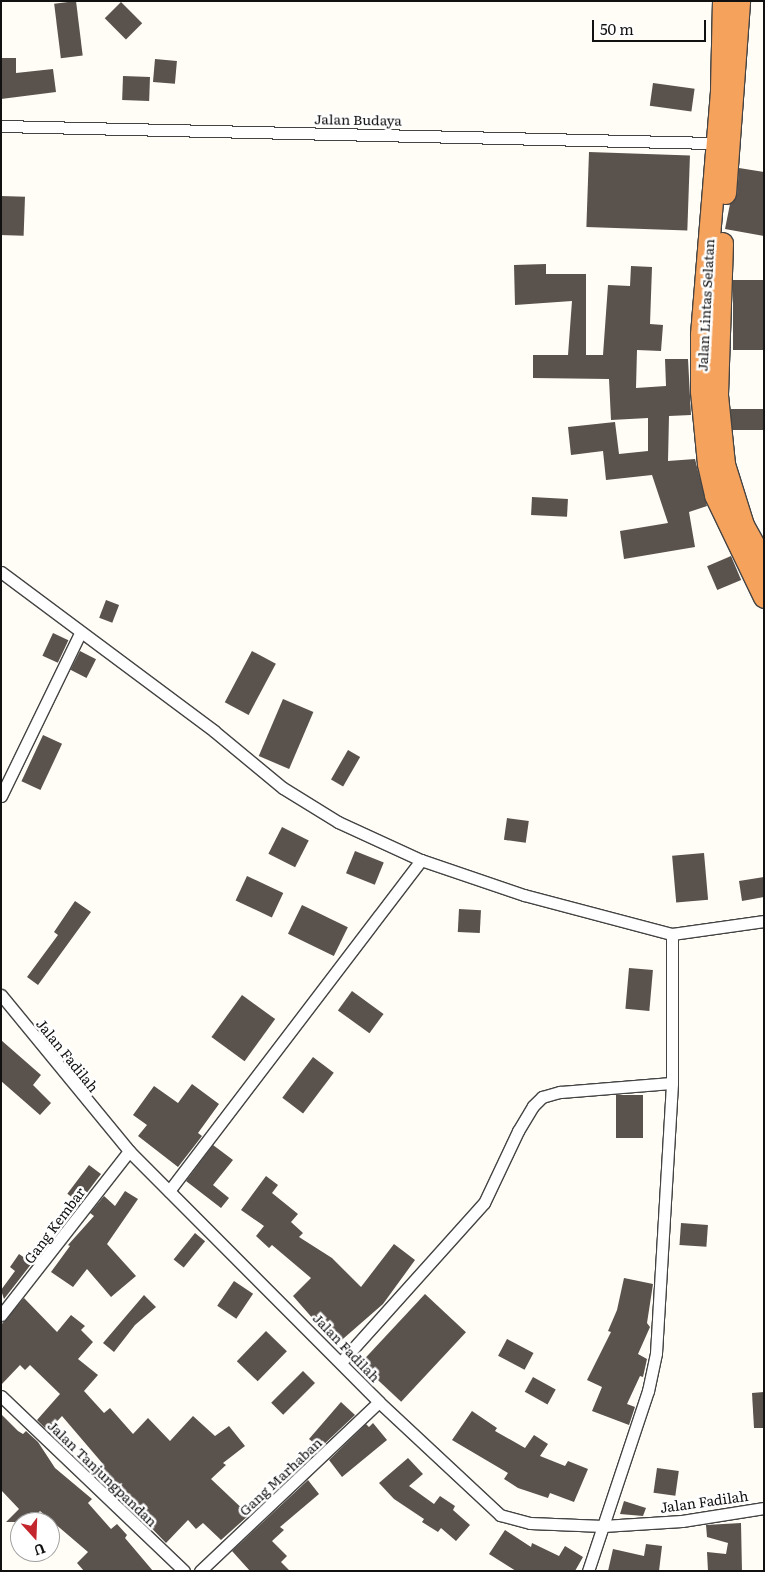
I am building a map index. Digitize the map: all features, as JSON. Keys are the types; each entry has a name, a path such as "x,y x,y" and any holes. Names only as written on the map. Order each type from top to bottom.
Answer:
{"highway":[{"name":"Jalan Lintas Selatan","path":"723,1 721,91 714,143 701,334 701,391 708,464 715,495 764,597"},
{"name":"Jalan Lintas Selatan","path":"739,1 722,231 717,395 724,464 730,492 764,563"}],"street":[{"name":"Jalan Budaya","path":"1,126 714,143"},
{"path":"1,572 80,633 214,731 284,788 338,822 421,860 524,895 672,934 764,921"},
{"path":"1,796 80,633"},
{"path":"169,1191 421,860"},
{"path":"588,1571 648,1391 656,1353 672,1083 672,934"},
{"name":"Jalan Fadilah","path":"1,995 129,1151 342,1361 379,1402 500,1515 530,1523 603,1526 682,1521 764,1508"},
{"path":"342,1361 484,1203 518,1131 533,1106 542,1097 560,1092 672,1083"},
{"name":"Gang Kembar","path":"1,1315 129,1151"},
{"name":"Jalan Tanjungpandan","path":"1,1396 184,1571"},
{"name":"Gang Marhaban","path":"200,1571 379,1402"}],"building":[{"path":"76,1 83,56 61,58 54,4"},
{"path":"121,2 142,23 126,39 105,18"},
{"path":"1,58 16,58 16,73 53,69 56,92 1,99"},
{"path":"155,59 177,61 175,84 153,82"},
{"path":"123,76 150,77 149,101 122,100"},
{"path":"653,83 695,89 691,112 650,106"},
{"path":"589,152 690,156 687,230 586,227"},
{"path":"739,168 764,172 764,236 725,229 730,204 737,194"},
{"path":"1,196 25,197 24,236 1,235"},
{"path":"546,264 546,274 586,274 586,355 603,355 608,285 630,286 631,266 652,267 650,324 663,325 661,351 637,350 636,388 666,386 665,359 688,359 691,415 669,416 668,461 695,459 707,506 689,512 695,547 624,559 620,531 668,523 652,475 606,480 603,451 571,455 568,427 615,422 619,454 648,451 648,418 611,420 609,379 533,378 533,355 568,355 572,301 515,305 514,265"},
{"path":"733,280 764,280 764,350 733,350"},
{"path":"731,409 764,409 764,430 731,430"},
{"path":"532,497 568,499 567,517 531,515"},
{"path":"731,556 741,580 717,590 707,566"},
{"path":"106,600 119,605 112,623 99,618"},
{"path":"53,633 68,640 58,663 42,656"},
{"path":"80,651 96,659 87,678 70,670"},
{"path":"252,651 276,664 249,715 225,702"},
{"path":"283,699 313,712 289,769 259,756"},
{"path":"43,735 62,744 40,790 21,781"},
{"path":"348,750 360,757 343,786 331,779"},
{"path":"507,818 529,821 526,843 504,840"},
{"path":"282,827 309,841 295,867 268,854"},
{"path":"355,851 384,863 375,885 346,873"},
{"path":"704,853 708,900 676,903 672,856"},
{"path":"247,876 283,893 272,917 236,900"},
{"path":"764,877 764,897 742,901 739,881"},
{"path":"75,901 91,912 38,985 27,977 58,935 54,932"},
{"path":"302,905 348,927 334,956 288,934"},
{"path":"459,909 481,910 480,933 458,932"},
{"path":"629,968 653,970 649,1011 625,1009"},
{"path":"352,991 384,1014 369,1033 338,1010"},
{"path":"242,995 275,1019 245,1061 211,1037"},
{"path":"1,1040 41,1075 33,1085 51,1103 40,1115 1,1081"},
{"path":"313,1057 334,1073 303,1113 282,1098"},
{"path":"192,1084 219,1104 198,1133 202,1136 178,1167 138,1136 147,1125 133,1115 154,1086 178,1103"},
{"path":"616,1095 643,1095 643,1138 616,1138"},
{"path":"213,1145 233,1160 213,1185 229,1198 221,1208 186,1181"},
{"path":"89,1165 101,1174 79,1203 67,1194"},
{"path":"266,1176 278,1185 272,1193 298,1214 291,1222 303,1233 299,1237 332,1258 361,1287 394,1244 415,1260 383,1304 336,1345 293,1296 311,1278 272,1245 269,1248 256,1236 264,1226 241,1210"},
{"path":"125,1191 138,1199 107,1244 136,1276 111,1297 87,1269 73,1287 51,1272 70,1246 68,1245 94,1216 90,1213 104,1196 115,1206"},
{"path":"681,1223 708,1225 706,1247 679,1245"},
{"path":"195,1233 205,1241 184,1268 174,1259"},
{"path":"19,1254 32,1263 4,1299 1,1290 15,1271 10,1267"},
{"path":"624,1278 653,1284 647,1323 650,1327 638,1354 647,1359 643,1377 640,1376 627,1404 635,1407 629,1425 592,1411 602,1387 587,1380 611,1332 608,1331 617,1310"},
{"path":"234,1281 253,1294 236,1319 217,1306"},
{"path":"425,1294 466,1332 401,1402 360,1363"},
{"path":"144,1295 156,1307 135,1325 114,1352 103,1343"},
{"path":"24,1298 57,1332 71,1315 85,1326 81,1330 93,1342 78,1359 98,1375 84,1391 104,1413 110,1408 133,1434 148,1418 170,1441 193,1416 215,1436 229,1426 245,1446 223,1463 226,1465 211,1479 249,1515 221,1540 203,1523 196,1529 188,1520 166,1543 96,1471 103,1464 62,1416 48,1431 37,1420 60,1394 30,1365 25,1370 20,1365 1,1385 1,1325"},
{"path":"266,1331 287,1351 258,1381 237,1361"},
{"path":"507,1339 533,1353 525,1370 498,1356"},
{"path":"303,1371 315,1383 283,1415 271,1403"},
{"path":"533,1377 556,1390 547,1404 525,1392"},
{"path":"764,1392 764,1428 754,1428 752,1393"},
{"path":"341,1402 355,1415 320,1448 309,1439"},
{"path":"472,1411 497,1428 495,1431 525,1448 534,1435 548,1444 540,1456 565,1466 568,1461 588,1469 574,1502 550,1493 548,1498 518,1488 504,1479 508,1473 452,1440"},
{"path":"1,1414 18,1431 23,1434 26,1431 38,1442 55,1468 92,1499 88,1503 111,1529 117,1524 127,1535 125,1538 153,1571 84,1571 77,1563 88,1552 60,1528 60,1512 16,1512 19,1509 1,1490"},
{"path":"373,1423 387,1440 342,1477 329,1460 366,1424 369,1427"},
{"path":"408,1458 423,1474 409,1486 434,1504 440,1496 455,1506 453,1510 470,1525 456,1541 441,1528 438,1532 422,1522 424,1519 394,1499 379,1483"},
{"path":"657,1468 679,1471 675,1496 654,1493"},
{"path":"308,1480 319,1494 280,1527 284,1530 272,1541 287,1556 281,1562 290,1571 250,1571 232,1551"},
{"path":"624,1501 646,1508 643,1516 620,1514"},
{"path":"741,1523 742,1571 708,1571 707,1552 726,1554 728,1543 707,1537 706,1525"},
{"path":"505,1530 531,1547 532,1543 559,1556 565,1546 583,1557 575,1571 516,1571 489,1554"},
{"path":"646,1544 662,1546 659,1571 608,1571 613,1549 644,1556"}]}
